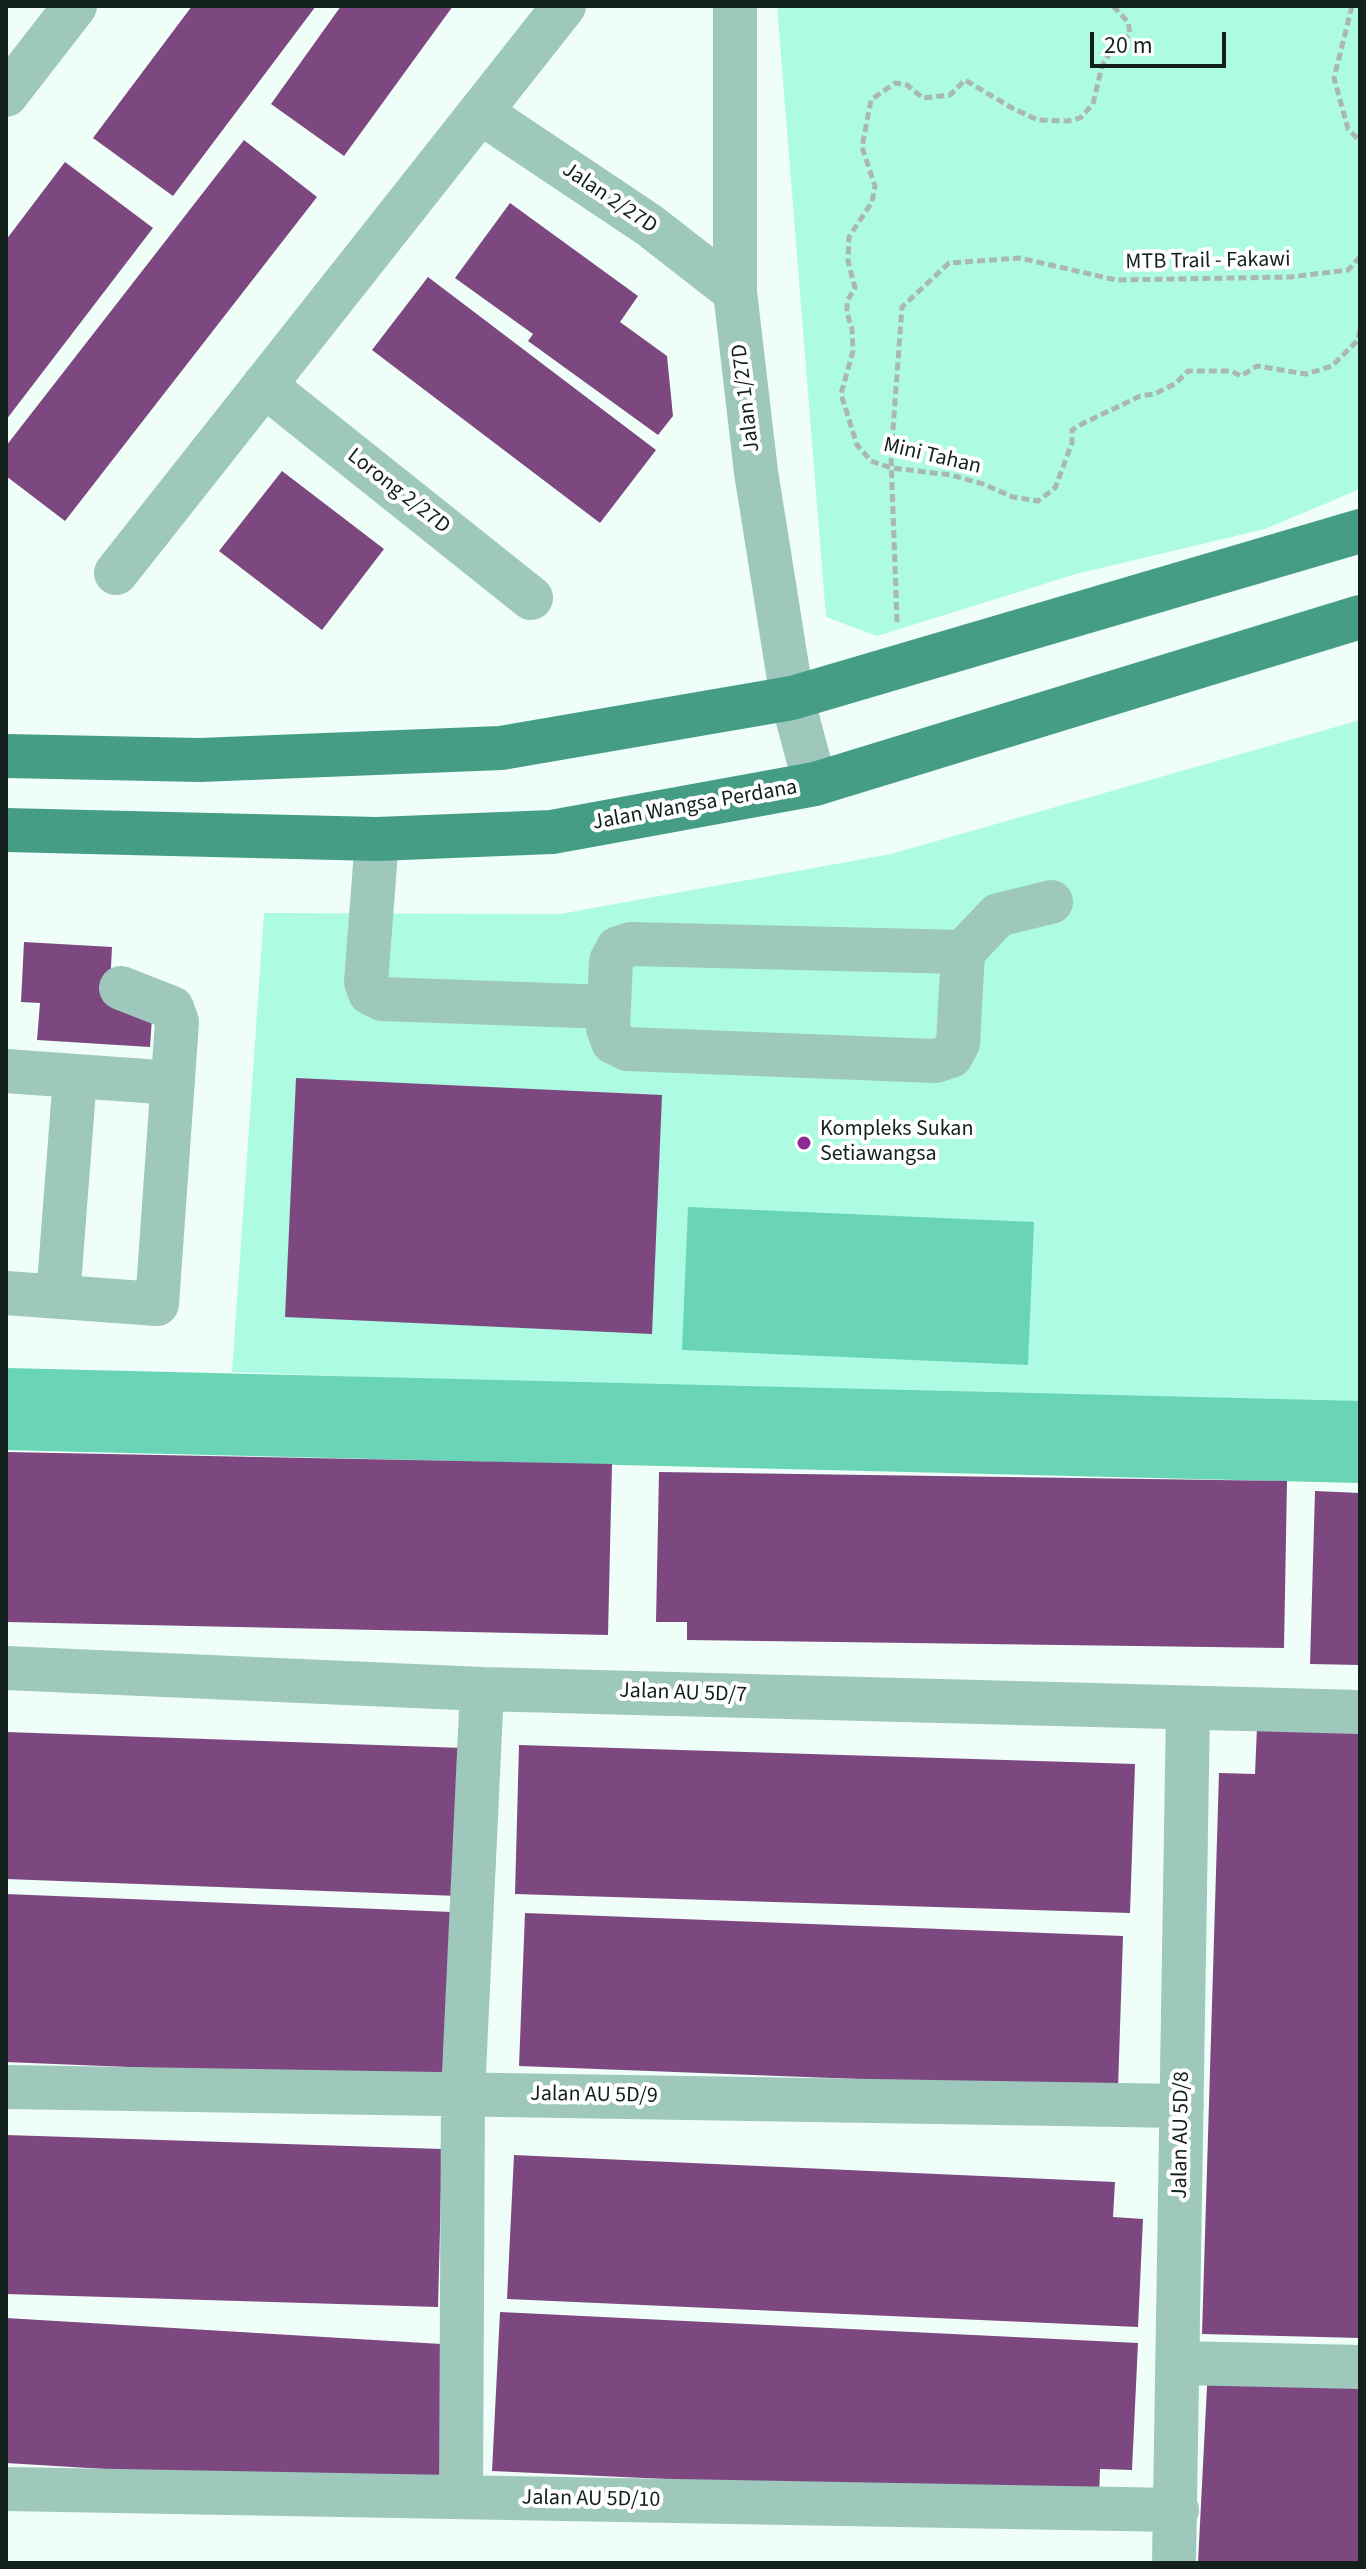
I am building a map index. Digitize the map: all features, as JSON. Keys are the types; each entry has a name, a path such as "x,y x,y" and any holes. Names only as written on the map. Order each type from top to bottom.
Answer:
{"main road":[{"path":"6,756 200,760 501,748 792,698 1360,531"},
{"name":"Jalan Wangsa Perdana","path":"6,830 377,839 552,832 815,784 1360,617"}],"street":[{"path":"6,95 75,6"},
{"path":"116,573 564,6"},
{"name":"Jalan 1/27D","path":"735,6 735,292 756,472 792,698 815,784"},
{"name":"Jalan 2/27D","path":"480,112 649,225 735,292"},
{"name":"Lorong 2/27D","path":"264,385 531,598"},
{"path":"377,839 366,982 370,993 382,999 608,1007"},
{"path":"963,952 631,944 618,948 611,961 608,1028 613,1042 627,1049 936,1061 951,1056 958,1043 963,952 998,915 1051,902"},
{"path":"6,1293 157,1304 177,1022 172,1008 121,988"},
{"path":"6,1071 173,1083"},
{"path":"58,1297 75,1077"},
{"name":"Jalan AU 5D/7","path":"6,1668 482,1689 1360,1712"},
{"path":"461,2497 463,2094 482,1689"},
{"name":"Jalan AU 5D/8","path":"1174,2563 1188,1708"},
{"name":"Jalan AU 5D/9","path":"6,2087 1182,2106"},
{"path":"1179,2363 1360,2367"},
{"name":"Jalan AU 5D/10","path":"6,2489 1177,2510"}],"path":[{"name":"Mini Tahan","path":"1113,6 1128,22 1130,34 1111,51 1102,66 1093,104 1080,118 1068,121 1038,120 965,80 950,95 923,98 907,85 895,83 871,100 862,147 875,186 872,202 849,237 848,261 855,288 847,301 847,313 852,329 853,351 841,394 857,445 871,461 892,468 951,475 1013,497 1038,501 1055,488 1072,443 1072,430 1082,424 1140,396 1154,394 1175,384 1188,371 1231,371 1241,376 1257,366 1306,374 1332,366 1358,340 1360,329"},
{"path":"1352,6 1334,78 1348,129 1360,141"},
{"name":"MTB Trail - Fakawi","path":"898,667 892,468 902,307 949,263 1020,258 1116,280 1290,277 1348,270 1360,257"}],"shaded area":[{"path":"777,6 1360,6 1360,489 1265,529 1076,574 877,636 826,617"},
{"name":"Kompleks Sukan Setiawangsa","path":"1360,720 1360,1413 232,1372 264,913 560,914 891,854"},
{"path":"688,1207 1034,1222 1028,1365 682,1350"}],"building":[{"path":"192,6 316,6 173,196 93,138"},
{"path":"341,6 453,6 344,156 271,104"},
{"path":"244,140 317,197 65,521 6,476 6,446"},
{"path":"65,162 153,228 6,420 6,240"},
{"path":"510,203 638,296 620,322 667,356 673,416 658,435 528,341 533,334 455,278"},
{"path":"428,277 656,450 600,523 372,350"},
{"path":"282,471 384,549 322,630 219,551"},
{"path":"24,942 112,947 110,986 154,989 150,1047 37,1040 40,1003 21,1002"},
{"path":"296,1078 662,1095 652,1334 285,1317"},
{"path":"6,1452 612,1464 608,1635 6,1622"},
{"path":"659,1472 1287,1481 1284,1648 687,1640 687,1622 656,1622"},
{"path":"1315,1491 1360,1493 1360,1665 1310,1664"},
{"path":"1257,1727 1360,1730 1360,2338 1202,2334 1219,1773 1255,1774"},
{"path":"6,1732 463,1748 458,1896 6,1879"},
{"path":"519,1745 1135,1764 1130,1913 515,1894"},
{"path":"6,1894 452,1912 446,2080 6,2062"},
{"path":"525,1913 1123,1936 1118,2089 519,2066"},
{"path":"6,2135 442,2149 438,2307 6,2294"},
{"path":"514,2155 1115,2182 1113,2217 1143,2219 1138,2327 507,2299"},
{"path":"500,2312 1138,2343 1132,2470 1100,2469 1099,2499 492,2471"},
{"path":"6,2318 458,2345 450,2490 6,2463"},
{"path":"1208,2367 1360,2375 1360,2563 1198,2563"}],"waterway":[{"path":"6,1409 1360,1442"}],"place":[{"name":"Kompleks Sukan Setiawangsa","path":"804,1143"}]}
